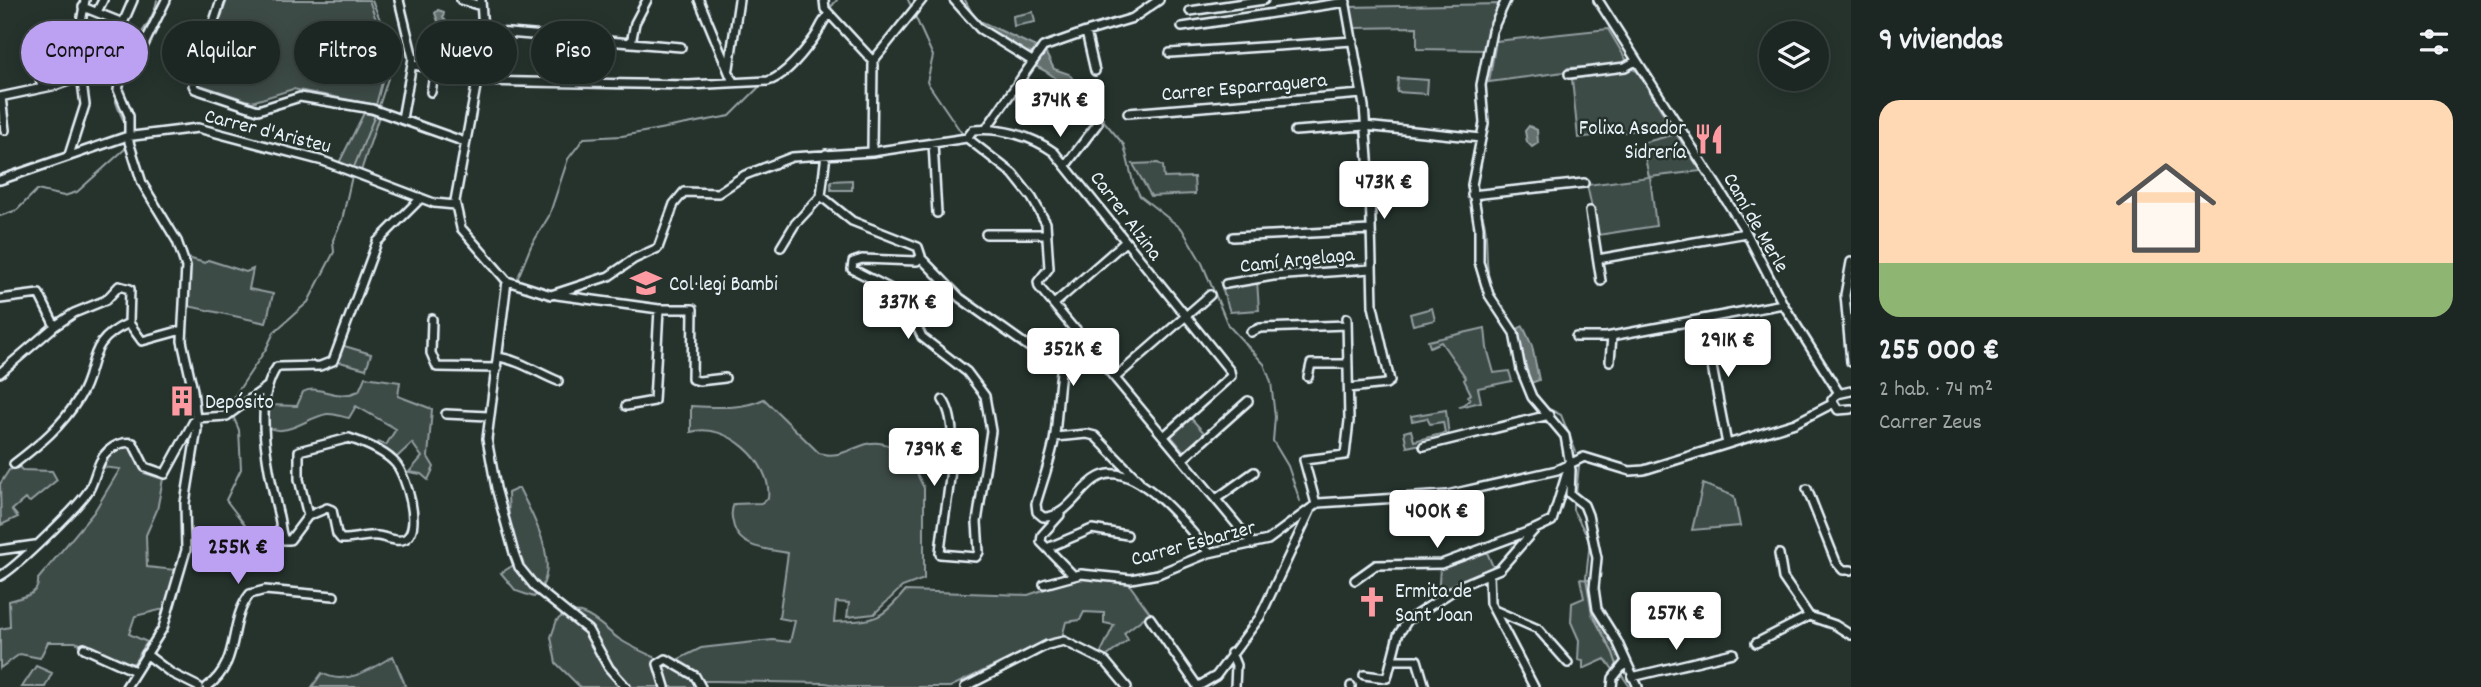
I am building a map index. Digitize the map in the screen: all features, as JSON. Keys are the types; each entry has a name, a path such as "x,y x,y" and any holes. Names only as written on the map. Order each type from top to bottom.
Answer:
{"street":[{"path":"97,12 103,0"},
{"path":"82,21 84,3 123,23 133,0"},
{"path":"126,687 165,623 186,550 185,503 197,429 182,330 187,273 183,254 142,183 129,136 129,119 119,93 120,79 141,52 166,0"},
{"path":"221,0 193,85 195,89 258,110 300,97 372,109 465,142"},
{"path":"399,0 411,43 413,65 402,119"},
{"path":"461,0 481,3 482,21"},
{"path":"631,43 635,23 647,0"},
{"path":"699,0 733,82"},
{"path":"728,70 739,0"},
{"path":"817,0 873,61"},
{"path":"517,82 689,85 777,77 813,39 827,12 824,0"},
{"path":"872,152 873,61 922,0"},
{"path":"954,0 980,29 1032,61"},
{"path":"556,295 609,276 634,259 658,248 674,204 684,192 718,193 745,175 792,157 872,152 967,138 973,130 986,129 1032,61 1048,44 1138,17 1159,0"},
{"path":"1190,11 1264,0"},
{"path":"1506,0 1493,26 1481,85 1484,120 1473,170 1472,195 1479,226 1479,262 1483,280 1514,333 1521,370 1532,397 1565,436 1570,494 1587,511 1596,550 1595,603 1617,641 1638,687"},
{"name":"Camí de Merle","path":"1598,0 1746,233 1783,304 1839,393"},
{"path":"1182,27 1346,1 1365,126 1373,306 1390,381 1386,384 1349,388"},
{"path":"1086,32 1096,71"},
{"path":"517,34 681,47"},
{"path":"1170,53 1353,41"},
{"path":"1569,74 1622,68 1636,61"},
{"path":"413,65 439,69 431,92"},
{"path":"41,84 42,88"},
{"path":"5,130 1,97 55,84"},
{"path":"69,155 85,105 83,84"},
{"path":"476,84 455,205 459,226 507,281 530,290 659,309 693,309 693,380 725,378"},
{"name":"Carrer Esparraguera","path":"1128,113 1362,94"},
{"path":"1066,164 1097,123"},
{"path":"1295,131 1365,126 1481,138"},
{"name":"Carrer d'Aristeu","path":"0,180 34,171 69,155 129,136 204,128 323,161 440,205 455,205"},
{"name":"Carrer Alzina","path":"986,129 1041,144 1066,164 1231,376 1164,436"},
{"path":"967,138 1022,183 1045,219 1049,268 1038,285 1253,544"},
{"path":"933,143 937,213"},
{"path":"781,247 795,224 821,196 826,154"},
{"path":"1472,195 1584,183"},
{"path":"821,196 852,221 915,245 921,258 964,301 1029,346"},
{"path":"308,516 299,479 299,451 349,438 396,463 406,485 413,522 409,535 402,540 374,535 344,540 337,536 330,509 308,516 290,540 283,539 267,459 268,386 279,366 320,366 333,361 377,242 421,198"},
{"path":"1590,211 1601,281"},
{"path":"1233,237 1370,230"},
{"path":"1598,259 1746,233"},
{"path":"986,234 1047,234"},
{"path":"1055,304 1125,242"},
{"path":"921,258 913,262 862,258 852,266 856,273 882,281 901,294 922,337 967,372 985,396 991,431 977,522 979,552 976,557 944,557 940,552 952,468 949,411 943,400"},
{"path":"1851,262 1845,295 1851,362"},
{"name":"Camí Argelaga","path":"1226,284 1273,276 1371,269"},
{"path":"507,281 488,416 490,460 519,567 536,588 589,630 609,668 626,687"},
{"path":"0,373 55,326 74,313 103,302 124,285 131,294 129,323 142,341 182,330"},
{"path":"0,299 39,294 55,326"},
{"path":"1116,377 1210,295"},
{"path":"1576,337 1612,336 1783,304"},
{"path":"626,406 654,401 659,309"},
{"path":"432,319 431,353 437,367 496,368"},
{"path":"1703,320 1727,444"},
{"path":"1150,618 1197,687 1216,676 1262,614 1314,506 1304,462 1306,459 1345,456 1349,388 1347,321 1259,328 1251,332"},
{"path":"14,464 58,427 81,395 94,352 117,329 129,323"},
{"path":"1061,512 1045,517 1036,509 1055,438 1057,397 1070,336 1076,329"},
{"path":"1610,361 1612,336"},
{"path":"498,357 510,359 558,381"},
{"path":"1308,377 1311,364 1348,364"},
{"path":"196,418 227,416 268,386"},
{"path":"1832,404 1833,397 1851,391"},
{"path":"1183,459 1248,401"},
{"path":"1314,506 1437,497 1557,470 1584,457 1640,471 1795,423 1832,404"},
{"path":"1832,404 1838,410 1851,409"},
{"path":"446,414 488,416"},
{"path":"1424,446 1549,415"},
{"path":"0,576 21,563 35,545 82,500 110,450 123,443 133,443 145,467 152,472 165,474 196,418"},
{"path":"1055,438 1084,434 1095,436 1146,489"},
{"path":"1356,579 1376,565 1446,562 1535,529 1553,519 1569,464"},
{"path":"1216,499 1254,472"},
{"path":"1073,575 1042,545 1041,538 1061,512 1101,476 1123,477 1146,489 1177,512 1209,552"},
{"path":"1807,489 1836,562 1843,570 1851,570"},
{"name":"Carrer Esbarzer","path":"1044,584 1073,575 1147,577 1209,552 1271,539 1314,506"},
{"name":"Carrer Esbarzer","path":"1047,548 1092,529 1127,535"},
{"path":"1364,675 1385,680 1398,635 1408,620 1462,585 1503,567 1535,529"},
{"path":"0,550 35,545"},
{"path":"1779,554 1782,575 1809,616 1835,625 1851,635"},
{"path":"1489,574 1488,593 1493,610 1534,687"},
{"path":"207,687 227,667 242,610 250,594 265,590 334,596"},
{"path":"1493,610 1538,629 1568,663"},
{"path":"1756,643 1809,616"},
{"path":"965,687 1052,643 1064,641 1109,664 1128,687"},
{"path":"84,648 135,671"},
{"path":"1231,653 1236,668 1235,687"},
{"path":"1632,677 1732,653"},
{"path":"146,654 171,673 199,687"},
{"path":"665,687 658,664 666,659 695,676 701,687"},
{"path":"1392,660 1416,659 1425,687"},
{"path":"1612,687 1613,678 1625,663"}],"shaded area":[{"path":"227,0 369,0 376,21 294,21 294,84 382,84 376,105 293,89 252,102 197,84 280,84 280,21 220,21"},
{"path":"1500,4 1490,25 1485,50 1417,49 1417,27 1354,28 1350,7"},
{"path":"438,10 444,12 443,18 446,21 438,21 435,13"},
{"path":"1033,12 1035,22 1014,26 1013,16"},
{"path":"982,22 1036,47 1034,53 1006,43 980,25"},
{"path":"1608,29 1627,61 1625,65 1568,68 1564,72 1489,82 1496,41"},
{"path":"1044,50 1054,69 1069,74 1073,79 1104,120 1102,124 1055,78 1033,65"},
{"path":"1632,69 1637,71 1671,126 1578,138 1572,79"},
{"path":"1398,78 1428,80 1427,94 1397,92"},
{"path":"364,113 379,116 361,171 339,163"},
{"path":"1529,126 1537,130 1538,143 1532,147 1527,142 1525,131"},
{"path":"1676,134 1701,171 1650,177 1656,226 1598,235 1587,185 1649,177 1642,143"},
{"path":"1158,163 1163,166 1164,178 1194,177 1195,194 1151,196 1133,164"},
{"path":"852,180 852,190 831,190 831,181"},
{"path":"188,258 205,263 208,260 246,272 253,269 249,289 273,294 266,323 188,306"},
{"path":"1257,280 1259,310 1230,312 1222,288"},
{"path":"1432,308 1435,320 1413,325 1410,314"},
{"path":"1523,326 1532,346 1539,380 1531,383 1516,330"},
{"path":"1485,328 1494,373 1509,371 1512,381 1478,388 1481,402 1459,407 1470,400 1468,396 1471,394 1464,380 1466,378 1441,342 1430,347 1428,341"},
{"path":"341,345 371,354 366,369 336,361"},
{"path":"365,377 400,382 398,396 432,409 428,457 434,467 428,480 421,474 409,472 422,457 412,443 396,458 376,446 378,442 386,445 396,429 356,406 349,418 327,414 290,429 275,430 268,427 268,405 297,406 303,392 309,390 350,394 359,391"},
{"path":"764,399 819,453 844,453 872,443 906,451 924,488 924,579 902,587 874,614 847,617 849,603 836,602 834,622 874,618 888,609 905,591 1028,595 1081,577 1126,580 1150,613 1124,633 1128,640 1106,657 1100,654 1114,625 1104,623 1104,613 1084,612 1080,620 1066,622 1062,637 1046,641 950,687 848,687 825,683 704,681 704,687 580,687 556,663 551,637 557,620 566,614 590,617 625,643 669,664 701,648 773,640 790,642 795,621 779,618 788,553 749,544 738,534 732,518 734,504 761,503 768,498 768,484 763,471 755,458 732,439 704,430 691,432 691,406 737,406"},
{"path":"1446,410 1449,438 1407,447 1404,432 1411,430 1414,441 1445,433 1443,422 1430,424 1427,418 1412,421 1411,416"},
{"path":"1190,417 1206,435 1186,454 1170,435"},
{"path":"127,445 133,448 144,473 163,479 157,510 146,535 147,567 176,570 164,609 135,616 129,634 147,642 134,663 75,642 48,642 40,658 20,654 0,668 0,629 10,627 9,601 29,595 36,589 38,579 94,512 120,469 101,467 107,456"},
{"path":"19,467 22,470 52,471 57,480 30,502 25,499 12,510 18,517 1,525 0,484 9,470"},
{"path":"1703,484 1734,496 1740,526 1692,530"},
{"path":"519,488 538,528 546,558 543,586 534,597 516,591 501,573 520,561 509,521 508,493"},
{"path":"1486,550 1494,569 1438,598 1440,567"},
{"path":"1580,579 1590,580 1594,609 1618,649 1622,663 1615,672 1605,659 1583,669 1583,661 1578,660 1579,640 1571,622 1572,603 1584,598"},
{"path":"393,656 406,687 312,687 322,673 331,677 349,677"},
{"path":"36,666 52,673 45,687 22,687"}],"waterway":[{"path":"125,124 117,105 114,81 125,57 148,24 157,0"},
{"path":"372,0 395,57 379,106"},
{"path":"830,8 837,0"},
{"path":"908,0 911,6"},
{"path":"965,0 974,17"},
{"path":"915,16 933,56 927,82 963,135"},
{"path":"1485,87 1493,41"},
{"path":"517,280 531,246 549,216 568,159 584,138 622,136 730,116 760,86"},
{"path":"1482,149 1488,125 1486,103"},
{"path":"354,167 375,115"},
{"path":"1103,120 1124,145 1133,182 1140,196 1182,229 1202,263 1228,325 1264,364 1271,382 1275,417 1273,441 1288,466 1300,501"},
{"path":"0,216 17,210 37,190 64,196 77,192 126,148"},
{"path":"230,411 230,403 266,349 274,332 308,302 334,252 333,240 342,220 352,176"},
{"path":"1480,209 1486,232 1488,272"},
{"path":"1549,409 1561,415 1576,452"},
{"path":"233,416 239,430 241,469 226,500 245,525 235,561"},
{"path":"1576,494 1579,465"},
{"path":"1573,502 1573,510 1590,541 1586,578 1592,614 1618,668"},
{"path":"1621,674 1630,687"}],"place":[{"name":"Folixa Asador Sidrería","path":"1709,139"},
{"name":"Col·legi Bambi","path":"646,283"},
{"name":"Depósito","path":"182,401"},
{"name":"Ermita de Sant Joan","path":"1372,602"}]}
